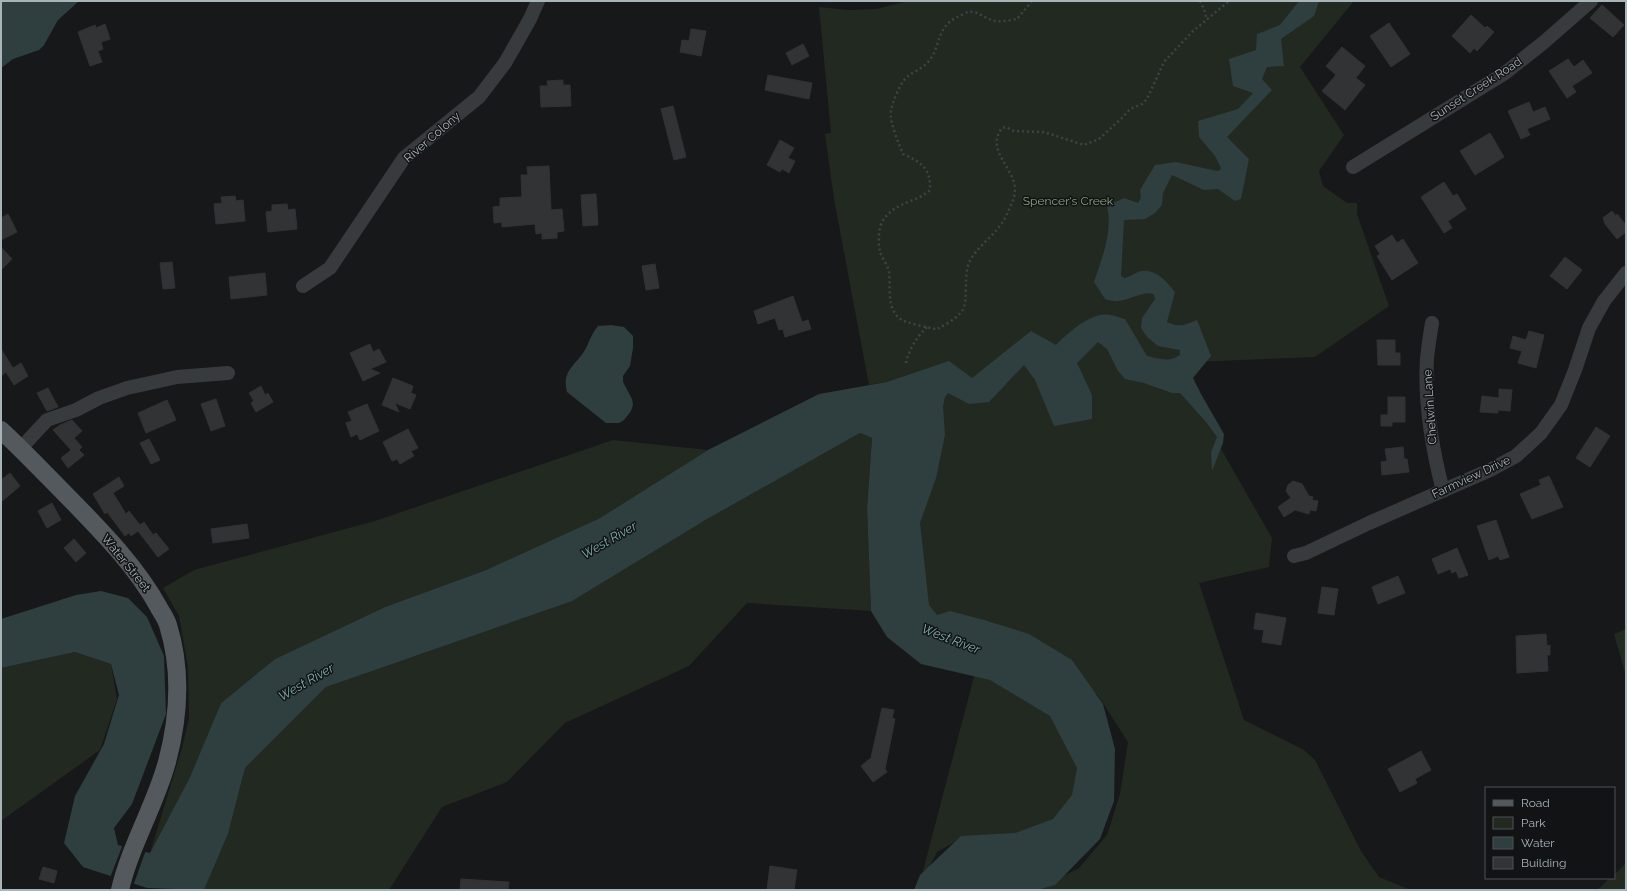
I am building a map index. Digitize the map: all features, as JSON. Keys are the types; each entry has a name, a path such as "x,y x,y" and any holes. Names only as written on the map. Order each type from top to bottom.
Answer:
{"main road":[{"name":"Water Street","path":"1,430 21,448 106,537 144,583 167,623 174,646 178,670 178,694 172,740 167,762 155,798 135,844 121,886"}],"street":[{"name":"River Colony","path":"303,286 330,268 404,158 479,97 505,63 530,19 538,1"},
{"name":"Sunset Creek Road","path":"1353,167 1504,73 1543,43 1591,1"},
{"name":"Farmview Drive","path":"1294,556 1306,553 1369,523 1490,470 1516,456 1541,433 1561,404 1575,370 1589,328 1604,301 1626,273"},
{"name":"Chelwin Lane","path":"1432,323 1427,360 1428,412 1433,452 1443,491"},
{"path":"21,448 47,420 76,410 99,398 128,388 178,377 228,373"}],"path":[{"path":"1032,1 1017,19 998,22 988,19 978,13 968,12 948,22 943,28 927,64 905,78 890,111 903,154 919,161 925,168 931,182 930,190 922,198 907,202 893,210 883,220 879,232 880,252 889,272 890,292 894,312 898,318 905,322 937,329 945,325 962,311 965,302 965,280 969,264 976,251 1000,227 1014,198 1015,188 1008,168 997,151 996,144 999,131 1002,128 1006,127 1014,131 1044,132 1084,145 1099,139 1130,109 1142,104 1147,98 1164,62 1180,44 1229,1"},
{"path":"1200,1 1207,20"},
{"path":"906,363 917,337 926,327"}],"green space":[{"name":"Spencer's Creek","path":"908,1 1354,1 1300,67 1344,135 1319,171 1323,186 1347,203 1357,203 1357,214 1389,306 1315,357 1192,362 1175,370 1220,437 1220,447 1272,538 1269,567 1199,583 1244,720 1304,750 1315,760 1361,851 1379,877 1411,890 957,890 1040,888 1079,868 1107,835 1120,794 1128,742 1097,694 1011,640 927,619 887,382 869,385 834,199 825,134 831,133 819,7 848,10 876,9"},
{"path":"860,433 872,438 867,508 871,611 747,603 689,666 565,723 507,782 442,807 389,890 204,890 228,834 245,768 326,687 702,522"},
{"path":"613,440 708,450 600,518 486,570 385,607 275,659 221,703 190,777 150,853 182,748 189,718 188,667 179,616 163,588 194,570 375,521"},
{"path":"1626,629 1626,676 1614,634"},
{"path":"75,652 111,664 117,699 100,750 1,821 1,668"},
{"path":"977,665 1053,699 1086,784 1063,830 958,840 937,852 918,890"},
{"path":"1626,863 1626,890 1597,890 1609,879 1615,879 1615,874"}],"water":[{"path":"1,1 79,1 58,20 44,45 39,50 13,59 1,68"},
{"name":"West River","path":"1299,1 1319,1 1314,16 1281,39 1284,66 1267,67 1262,79 1272,90 1227,137 1249,159 1241,199 1235,201 1218,189 1204,190 1172,175 1163,193 1162,205 1155,213 1145,219 1124,220 1121,276 1124,278 1138,272 1149,271 1160,276 1175,292 1167,322 1175,325 1182,325 1197,320 1211,356 1193,378 1224,434 1223,443 1212,471 1211,452 1217,437 1206,422 1180,393 1172,393 1144,383 1125,379 1118,371 1107,349 1098,342 1077,363 1092,395 1092,419 1054,426 1035,380 1024,365 989,402 969,404 948,393 945,397 943,406 945,435 936,478 920,523 929,605 937,615 950,611 1029,634 1072,660 1103,704 1115,749 1114,801 1100,839 1055,885 1037,890 914,890 920,875 961,836 1015,833 1053,819 1072,795 1077,768 1050,716 990,680 921,664 887,637 871,611 867,508 872,438 860,433 702,522 572,601 326,687 245,768 228,834 204,890 147,888 83,867 64,843 75,796 104,744 119,695 111,664 75,652 1,668 1,619 76,595 101,591 128,598 147,617 164,656 166,714 132,804 114,828 118,845 150,853 190,777 221,703 275,659 385,607 486,570 600,518 708,450 819,394 887,382 949,361 972,378 1031,331 1056,345 1081,324 1096,316 1103,315 1114,315 1125,319 1147,356 1159,359 1172,359 1180,355 1180,350 1158,346 1147,337 1141,328 1142,318 1155,299 1154,295 1147,293 1122,300 1112,301 1105,299 1094,282 1108,235 1109,225 1107,206 1124,198 1138,203 1141,198 1140,190 1155,165 1176,162 1217,171 1220,170 1221,168 1215,156 1199,137 1198,121 1238,109 1253,93 1233,86 1229,59 1256,50 1257,34 1280,25"},
{"path":"611,325 624,327 633,336 630,366 623,376 623,382 632,399 633,405 631,411 624,420 619,423 606,423 567,392 566,384 568,372 583,354 598,326"}],"pier":[{"path":"123,844 146,850 133,886 110,878"}],"building":[{"path":"1602,5 1624,25 1613,37 1590,18"},
{"path":"1471,15 1485,28 1487,26 1494,32 1477,51 1474,48 1470,53 1452,36"},
{"path":"1389,23 1410,54 1391,67 1370,36"},
{"path":"105,24 110,39 101,42 103,49 98,51 102,62 90,66 78,32 95,25 96,28"},
{"path":"691,29 706,31 701,56 680,52 682,40 689,41"},
{"path":"803,44 809,56 792,65 786,53"},
{"path":"1342,47 1365,66 1356,78 1365,85 1345,110 1322,91 1336,75 1326,66"},
{"path":"1568,59 1574,67 1583,60 1592,73 1572,86 1576,92 1567,98 1549,71"},
{"path":"768,75 812,83 809,99 765,90"},
{"path":"563,80 563,85 570,85 571,106 541,107 540,86 548,86 547,81"},
{"path":"1529,102 1533,112 1545,107 1550,119 1527,129 1530,135 1521,139 1508,111"},
{"path":"673,106 686,157 674,160 661,109"},
{"path":"1490,133 1504,157 1475,175 1460,151"},
{"path":"780,140 794,148 788,158 795,161 789,173 782,169 780,172 767,165"},
{"path":"549,166 551,210 562,209 564,231 557,232 557,238 542,239 542,233 536,234 535,224 502,227 502,222 494,223 493,207 500,206 500,198 522,197 521,175 528,175 527,167"},
{"path":"1444,182 1453,196 1457,194 1466,209 1448,221 1452,228 1444,233 1421,197"},
{"path":"596,194 598,225 583,226 581,195"},
{"path":"235,196 236,201 243,200 245,221 216,224 214,204 222,203 221,197"},
{"path":"287,204 288,210 295,209 297,229 268,232 266,212 272,211 272,205"},
{"path":"1612,211 1616,216 1617,214 1626,225 1626,232 1617,239 1605,224 1603,218"},
{"path":"8,214 17,232 1,240 1,218"},
{"path":"1392,235 1397,243 1403,239 1418,263 1392,280 1377,256 1380,254 1375,246"},
{"path":"1,247 12,259 1,270"},
{"path":"1565,257 1582,270 1567,289 1550,276"},
{"path":"172,262 175,288 163,289 160,263"},
{"path":"655,264 659,288 646,290 642,266"},
{"path":"265,273 267,295 231,299 229,277"},
{"path":"793,296 802,322 808,320 811,329 785,337 783,329 779,330 775,318 758,324 754,311"},
{"path":"1529,331 1544,335 1536,368 1518,363 1522,351 1510,348 1513,336 1526,340"},
{"path":"1377,340 1395,340 1395,353 1400,353 1400,365 1378,365"},
{"path":"370,344 373,352 379,349 386,362 370,369 380,373 363,381 350,353"},
{"path":"1,349 13,368 21,363 28,376 14,385 6,372 1,376"},
{"path":"393,378 413,386 411,393 416,395 410,409 395,403 399,412 382,405"},
{"path":"261,386 265,395 268,393 273,402 256,412 251,403 254,401 249,393"},
{"path":"48,388 58,407 47,411 37,393"},
{"path":"1499,389 1512,390 1510,411 1498,410 1498,413 1480,412 1482,396 1499,398"},
{"path":"1388,397 1405,397 1405,422 1392,422 1392,426 1381,426 1381,415 1388,415"},
{"path":"216,399 225,426 211,431 201,404"},
{"path":"167,400 176,420 146,433 138,413"},
{"path":"367,404 379,431 360,440 357,434 351,437 346,423 352,421 348,412"},
{"path":"72,420 82,431 74,438 82,447 79,450 84,455 68,468 61,458 71,450 53,430"},
{"path":"1596,427 1610,436 1590,467 1576,458"},
{"path":"408,429 418,448 411,451 414,456 400,464 397,459 392,461 383,442"},
{"path":"149,439 160,460 151,464 140,443"},
{"path":"1403,447 1404,459 1407,459 1409,472 1382,475 1381,462 1387,461 1385,449"},
{"path":"10,473 20,486 1,502 1,480"},
{"path":"1549,476 1563,507 1532,519 1520,494 1541,485 1539,480"},
{"path":"119,477 124,486 113,493 126,514 129,511 140,525 144,522 153,535 156,533 169,549 158,557 138,531 131,536 129,533 125,536 107,512 105,514 93,494"},
{"path":"1293,481 1302,484 1309,496 1313,497 1312,500 1318,501 1316,511 1310,510 1309,514 1295,510 1284,517 1278,507 1291,498 1286,491 1288,485"},
{"path":"52,503 61,520 47,528 38,511"},
{"path":"1496,520 1509,557 1500,560 1498,556 1489,560 1477,526"},
{"path":"247,524 249,538 213,543 211,529"},
{"path":"74,539 86,553 76,562 64,548"},
{"path":"1457,548 1468,575 1459,578 1456,571 1452,573 1450,569 1438,574 1432,559"},
{"path":"1398,576 1405,593 1378,604 1372,587"},
{"path":"1322,587 1338,589 1334,615 1318,613"},
{"path":"1256,613 1286,618 1281,645 1262,642 1264,630 1254,629"},
{"path":"1546,634 1547,646 1550,645 1550,655 1547,655 1548,671 1517,673 1516,636"},
{"path":"882,708 894,710 892,718 895,719 885,769 887,772 873,782 861,766 871,758"},
{"path":"1421,751 1431,770 1415,779 1417,783 1400,792 1388,769"},
{"path":"770,866 797,870 794,890 767,890"},
{"path":"43,867 57,871 54,883 39,879"},
{"path":"461,879 509,882 508,890 460,890"}]}
